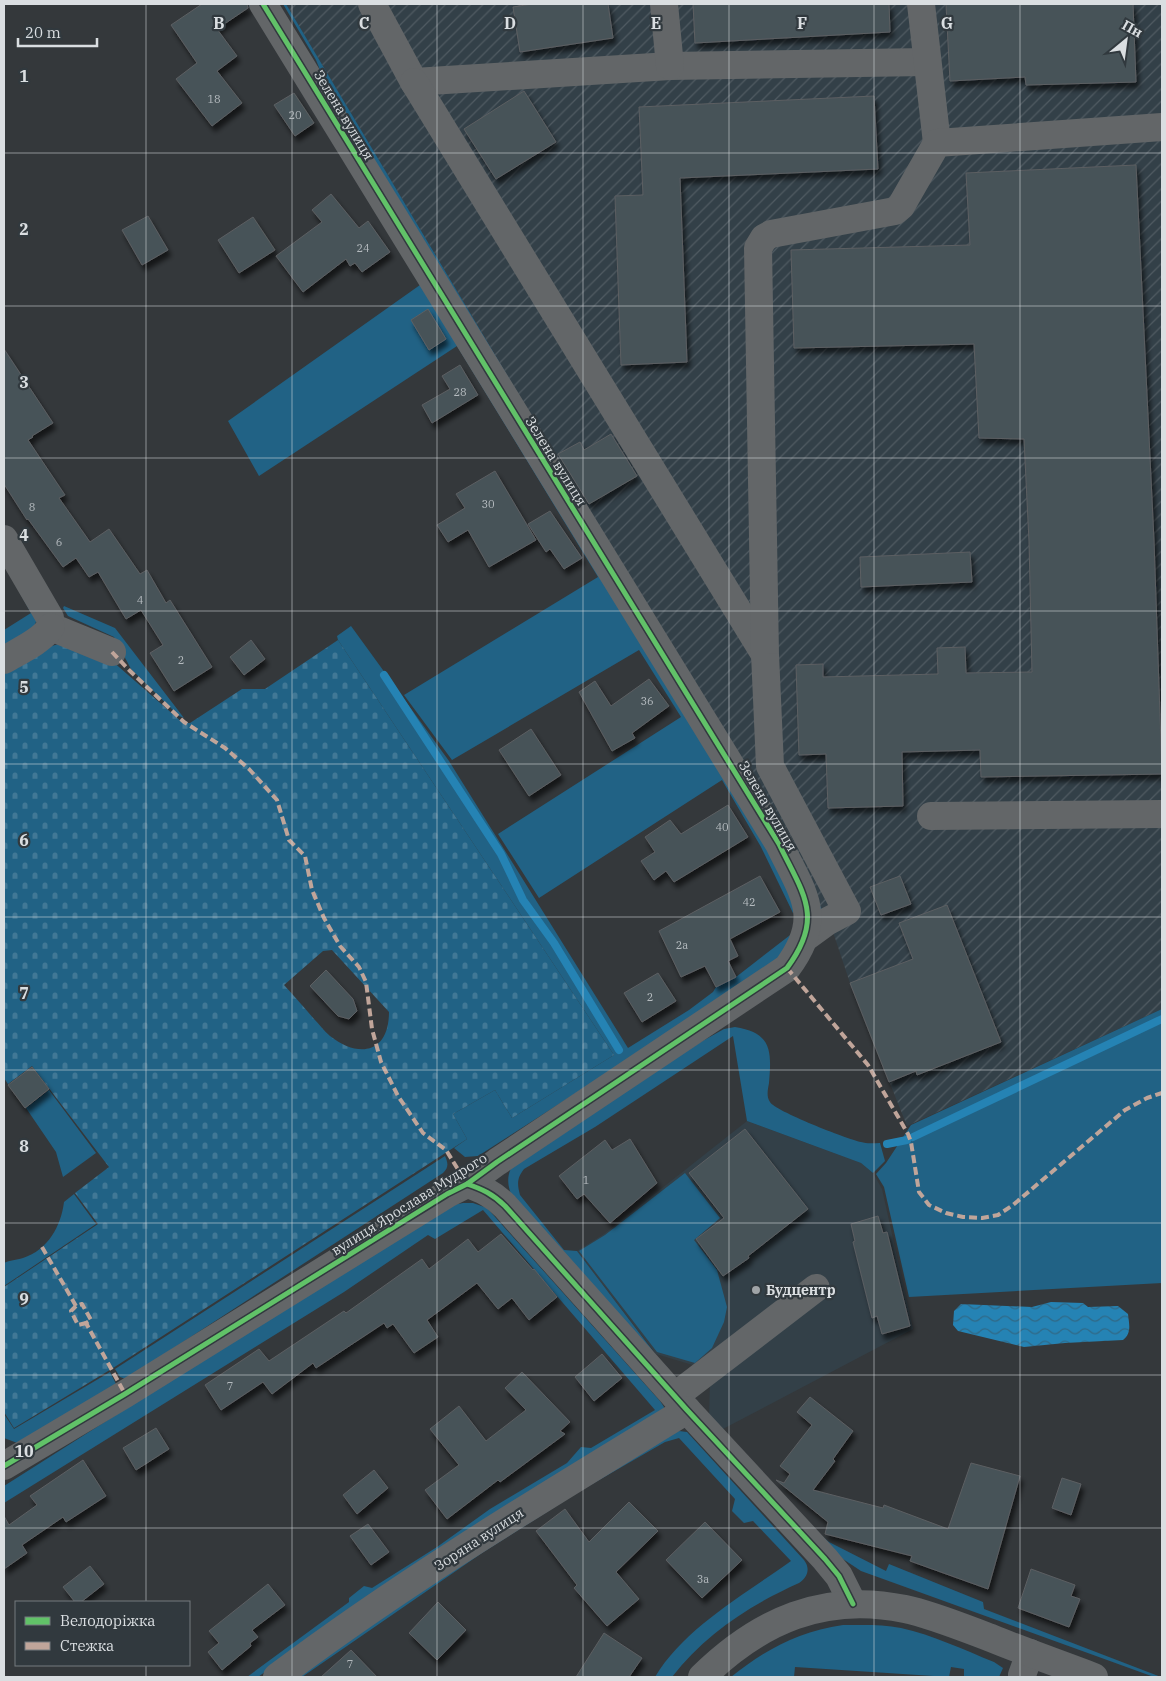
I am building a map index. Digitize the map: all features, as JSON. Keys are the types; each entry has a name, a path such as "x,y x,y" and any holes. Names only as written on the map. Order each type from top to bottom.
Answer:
{"street":[{"name":"Зелена вулиця","path":"263,4 779,844 804,894 808,916 806,937"},
{"path":"372,4 414,82 765,654"},
{"path":"664,4 670,66"},
{"path":"806,937 846,911 770,766 765,654 758,248 764,238 771,234 895,211 901,206 937,143 920,4"},
{"path":"414,82 670,66 928,62"},
{"path":"937,143 1162,127"},
{"path":"4,539 50,618 51,627 47,633 4,660"},
{"path":"51,627 112,652"},
{"path":"931,816 1162,814"},
{"name":"вулиця Ярослава Мудрого","path":"4,1465 125,1394 447,1194 467,1184 787,968 806,937"},
{"path":"467,1184 495,1196 505,1206 681,1403 825,1559 838,1576 853,1604"},
{"name":"Зоряна вулиця","path":"277,1677 368,1612 681,1403 816,1288"},
{"path":"702,1677 729,1652 758,1632 819,1608 853,1604 878,1605 906,1610 967,1629 1026,1664 1094,1677"}],"shaded area":[{"path":"286,4 1162,4 1162,1009 907,1126 850,983 832,929 585,506"},
{"name":"Будцентр","path":"747,1121 861,1163 873,1173 882,1189 913,1329 721,1430 709,1416 710,1383 696,1366 656,1354 577,1251 604,1234"}],"green space":[{"path":"248,4 255,4 782,860 796,911 793,913 761,847 722,780 539,898 498,834 681,717 639,650 452,760 404,695 598,577 457,346 259,476 228,421 420,285"},
{"path":"283,4 286,4 585,506 783,827 823,912 818,914 333,102 316,60"},
{"path":"4,564 37,619 34,627 4,654 4,630 31,613"},
{"path":"64,606 115,628 184,718 179,716 131,669 114,637 68,616 63,608"},
{"path":"351,626 449,761 628,1048 689,1010 713,992 716,987 736,977 798,929 786,953 643,1050 478,1156 465,1157 454,1148 467,1139 453,1114 495,1090 512,1118 614,1055 338,640 337,636"},
{"path":"338,640 614,1055 512,1118 495,1090 453,1114 467,1139 113,1368 14,1428 4,1412 4,1287 98,1224 75,1193 109,1167 32,1066 8,1084 4,1078 4,671 40,649 63,643 111,660 183,723 190,723 242,689 265,689","holes":["332,950 389,1012 388,1026 378,1044 370,1048 351,1048 328,1034 284,985 323,951"]},
{"path":"1162,1009 1162,1283 909,1297 884,1187 876,1174 886,1163 911,1125"},
{"path":"735,1027 756,1034 767,1044 770,1061 768,1097 770,1102 784,1112 842,1136 863,1143 880,1143 885,1161 873,1173 861,1163 747,1121 733,1036 595,1127 524,1169 518,1181 520,1195 564,1250 577,1251 653,1351 636,1338 511,1194 508,1183 509,1175 513,1164 699,1043 724,1029"},
{"path":"49,1090 96,1153 63,1177 56,1152 26,1108"},
{"path":"445,1156 447,1165 443,1173 126,1379 120,1377 115,1369"},
{"path":"685,1173 720,1218 694,1240 717,1270 727,1307 724,1322 712,1348 695,1363 657,1352 579,1251 605,1235"},
{"path":"74,1194 96,1224 4,1286 4,1263 23,1258 40,1249 52,1236 60,1220 64,1202"},
{"path":"473,1203 487,1208 660,1401 664,1407 663,1411 323,1629 258,1677 247,1677 349,1602 349,1598 364,1586 372,1588 437,1547 490,1509 567,1463 581,1447 591,1448 655,1410 483,1210 435,1239 428,1235 344,1292 4,1503 4,1486 196,1364 453,1205"},
{"path":"110,1372 116,1384 20,1444 4,1438 4,1414 14,1429"},
{"path":"679,1431 687,1432 804,1560 808,1570 804,1579 799,1583 746,1611 714,1634 699,1647 672,1677 655,1677 667,1659 682,1643 735,1599 791,1561 753,1521 744,1523 732,1511 735,1499 679,1438 665,1442 580,1491 482,1553 302,1677 290,1677 381,1611 474,1550 617,1462 666,1434"},
{"path":"816,1531 829,1542 886,1571 889,1564 983,1602 984,1609 1161,1677 1154,1677 861,1571 843,1559"},
{"path":"843,1625 887,1626 913,1631 960,1648 994,1662 1003,1668 999,1677 964,1677 964,1669 951,1667 949,1677 795,1667 794,1677 731,1677 757,1658 783,1643 811,1632"}],"water":[{"path":"1051,1302 1083,1303 1088,1307 1118,1306 1128,1314 1128,1334 1123,1340 1024,1347 958,1331 953,1325 954,1311 961,1304 1032,1307"}],"building":[{"path":"202,4 247,4 248,8 217,29 237,56 217,71 242,103 212,126 176,79 197,63 171,25"},
{"path":"532,4 608,4 613,38 520,52 513,7"},
{"path":"693,4 889,4 890,32 695,43"},
{"path":"946,4 1133,4 1136,82 1026,85 1025,77 950,81"},
{"path":"524,91 556,142 496,179 464,129"},
{"path":"294,93 314,123 295,136 274,105"},
{"path":"874,96 878,169 680,178 687,362 621,365 615,196 643,195 639,107"},
{"path":"1136,165 1154,541 1162,774 981,777 980,750 902,752 903,806 828,808 826,754 799,755 796,665 823,664 823,677 938,674 937,648 965,647 966,673 1032,672 1024,439 979,438 974,344 794,348 791,250 970,245 966,173"},
{"path":"331,194 359,228 368,221 390,252 362,272 355,263 350,266 346,259 303,292 276,256 322,222 312,210"},
{"path":"148,216 168,250 142,265 122,230"},
{"path":"253,217 275,250 239,273 218,240"},
{"path":"428,309 446,339 429,350 411,320"},
{"path":"4,349 53,423 28,440 65,495 59,498 90,542 109,529 140,574 147,570 166,603 170,600 212,667 174,691 150,653 163,645 141,610 126,619 98,572 89,577 76,558 63,567 27,520 4,484"},
{"path":"460,365 478,395 432,423 422,405 450,389 442,376"},
{"path":"611,434 637,476 589,504 558,454 580,442 584,450"},
{"path":"495,471 536,540 489,567 468,530 448,542 437,525 465,508 456,494"},
{"path":"550,511 582,558 564,569 550,549 546,552 528,524"},
{"path":"970,552 972,582 861,587 860,557"},
{"path":"251,640 265,659 244,675 230,657"},
{"path":"649,679 669,706 632,733 635,738 612,751 579,692 595,681 611,706"},
{"path":"531,729 561,775 529,796 499,750"},
{"path":"728,805 748,837 674,882 666,871 654,880 641,861 655,852 645,837 670,820 681,834"},
{"path":"760,876 780,912 730,939 738,956 728,961 736,977 716,987 705,966 681,977 659,931"},
{"path":"900,876 911,904 881,915 870,887"},
{"path":"947,905 1001,1042 917,1075 916,1071 889,1082 850,983 913,959 899,923"},
{"path":"326,970 353,999 357,1011 349,1019 338,1016 310,986"},
{"path":"658,973 676,1001 642,1022 624,993"},
{"path":"32,1067 49,1089 25,1108 8,1085"},
{"path":"745,1129 808,1209 748,1256 749,1258 723,1276 696,1239 724,1218 689,1173"},
{"path":"630,1139 657,1183 610,1223 584,1194 577,1199 559,1176 605,1140 612,1150"},
{"path":"878,1216 883,1233 887,1232 910,1326 882,1334 877,1316 872,1318 853,1242 855,1241 851,1224"},
{"path":"501,1234 557,1297 529,1320 512,1298 498,1309 477,1283 427,1320 438,1337 414,1353 393,1324 387,1328 384,1323 316,1368 313,1363 272,1394 263,1382 221,1410 205,1385 259,1349 269,1361 344,1311 346,1313 422,1259 429,1269 468,1239 478,1252"},
{"path":"602,1354 622,1378 594,1401 575,1377"},
{"path":"522,1372 570,1422 560,1431 565,1434 500,1482 498,1480 447,1519 425,1490 459,1465 430,1429 459,1406 486,1441 526,1410 505,1388"},
{"path":"810,1397 853,1431 833,1459 835,1461 813,1490 883,1508 884,1505 948,1529 971,1463 1020,1476 988,1589 910,1561 912,1556 825,1534 828,1522 776,1480 784,1483 790,1474 780,1466 812,1425 797,1412"},
{"path":"156,1428 169,1449 136,1470 123,1448"},
{"path":"83,1460 106,1496 66,1522 63,1517 22,1545 27,1553 4,1569 4,1516 9,1525 37,1505 30,1496"},
{"path":"374,1470 388,1488 357,1514 343,1495"},
{"path":"1062,1478 1081,1484 1071,1515 1052,1508"},
{"path":"629,1502 658,1531 616,1572 639,1599 607,1626 574,1588 577,1585 536,1531 565,1509 589,1542"},
{"path":"705,1522 742,1560 702,1598 666,1560"},
{"path":"368,1524 389,1552 371,1565 350,1536"},
{"path":"90,1566 104,1584 82,1601 74,1601 63,1587"},
{"path":"1031,1569 1075,1585 1071,1596 1080,1599 1069,1627 1018,1608"},
{"path":"268,1584 285,1605 252,1630 258,1637 250,1643 251,1646 222,1670 208,1652 219,1643 209,1631"},
{"path":"438,1602 466,1630 437,1660 409,1633"},
{"path":"604,1633 642,1658 629,1677 576,1677"},
{"path":"351,1650 377,1677 321,1677"}],"waterway":[{"path":"384,675 501,854 523,900 554,943 619,1050"},
{"path":"913,1137 1162,1019"},
{"path":"887,1144 907,1140"}],"marked path":[{"path":"112,652 184,722 225,748 249,769 277,800 289,840 305,856 312,890 324,918 340,946 359,967 366,982 372,1029 381,1062 398,1096 423,1133 446,1150 467,1184"},
{"path":"787,968 868,1065 908,1134 919,1192 929,1205 946,1213 963,1217 982,1218 998,1215 1013,1205 1125,1110 1147,1098 1162,1093"},
{"path":"42,1247 76,1306 82,1304 91,1320 86,1323 125,1394"},
{"path":"76,1306 71,1311 78,1325 86,1323"}],"cycle path":[{"path":"4,1466 125,1394 447,1194 467,1184 787,968 799,950 805,934 807,920 802,892 779,844 263,4"},
{"path":"467,1184 487,1192 505,1206 687,1410 825,1559 839,1576 853,1604"}],"place":[{"name":"Будцентр","path":"756,1290"}]}
